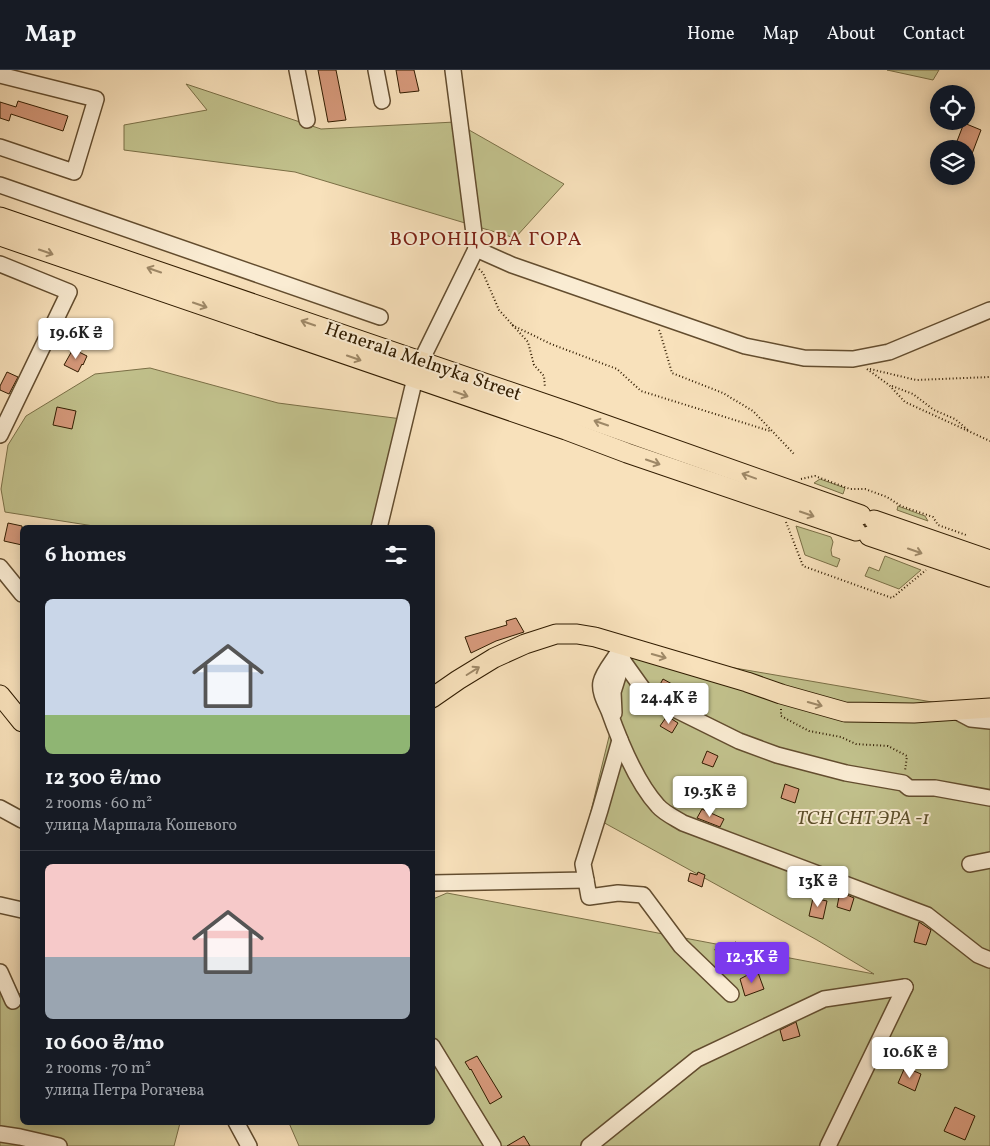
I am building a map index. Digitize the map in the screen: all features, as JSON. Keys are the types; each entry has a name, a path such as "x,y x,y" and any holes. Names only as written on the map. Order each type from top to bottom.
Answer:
{"main road":[{"name":"Henerala Melnyka Street","path":"0,217 418,370"},
{"name":"Henerala Melnyka Street","path":"0,236 418,370 647,439 865,525 990,577"},
{"name":"Henerala Melnyka Street","path":"865,525 990,560"},
{"path":"435,696 494,658 525,644 556,634 577,634 595,637 621,653 748,682 781,694 845,712 914,713 990,708"},
{"path":"0,695 20,720"}],"street":[{"path":"297,70 307,120"},
{"path":"376,70 382,101"},
{"path":"380,525 418,370 473,254 453,70"},
{"path":"0,75 96,99 74,172 0,147"},
{"path":"0,186 380,318"},
{"path":"473,254 512,265 745,346 804,358 853,359 889,352 990,310"},
{"path":"0,264 69,292 0,436"},
{"path":"0,567 20,592"},
{"path":"990,798 935,788 909,788 902,783 846,773 777,755 739,741 650,697 621,653 601,681 601,690 630,762 645,789 659,808 683,823 928,914 978,955 990,960"},
{"path":"954,710 971,719 990,722"},
{"path":"618,733 600,810 583,864 590,897 618,893 643,896 681,946 731,994"},
{"path":"0,808 20,819"},
{"path":"970,864 990,860"},
{"path":"435,883 586,880"},
{"path":"0,905 20,910"},
{"path":"0,972 12,1001"},
{"path":"589,1146 697,1059 824,999 905,987 828,1146"},
{"path":"435,1051 493,1146"},
{"path":"238,1125 249,1146"},
{"path":"0,1134 59,1146"}],"path":[{"path":"473,254 499,310 528,342 534,365 544,376 546,393"},
{"path":"640,310 660,332 672,372 723,393 753,411 794,454"},
{"path":"512,325 551,344 617,369 641,391 770,431"},
{"path":"990,377 916,380 867,369 889,385 905,402 990,441"},
{"path":"889,385 913,394 934,410 955,419 972,434"},
{"path":"800,479 815,476 850,490 865,489 880,494 901,506 933,517 938,525 973,538"},
{"path":"786,521 803,566 892,598 928,568"},
{"path":"781,694 781,716 810,731 841,737 856,744 888,746 907,756 902,783"}],"green space":[{"path":"887,70 939,70 933,80"},
{"path":"186,84 321,129 455,122 564,184 515,238 295,172 124,150 124,125 207,110"},
{"path":"150,368 278,403 402,419 373,525 87,525 5,512 1,489 8,445 26,416 95,374"},
{"path":"820,479 845,488 843,494 814,483"},
{"path":"898,506 925,516 928,521 897,510"},
{"path":"796,526 831,537 833,542 832,556 840,559 837,567 805,555"},
{"path":"885,556 921,570 899,589 865,576 869,567 879,571"},
{"name":"ТСН СНТ ЭРА -1","path":"630,650 990,712 990,1146 299,1146 290,1125 435,1125 435,898 447,893 874,974 817,940 590,815"},
{"path":"0,991 20,994 20,1125 179,1125 174,1146 0,1146"}],"building":[{"path":"318,70 336,70 346,120 328,122"},
{"path":"396,70 414,70 419,91 400,93"},
{"path":"18,101 68,116 63,131 11,114 9,121 0,118 0,102 16,107"},
{"path":"975,128 981,130 975,146 975,140 957,140 961,130 975,130"},
{"path":"73,349 87,356 78,372 64,365"},
{"path":"7,372 18,377 9,394 0,390"},
{"path":"57,407 76,411 72,429 53,425"},
{"path":"8,523 20,526 20,545 4,541"},
{"path":"516,618 524,632 496,641 471,653 465,637 507,625 506,621"},
{"path":"663,679 672,684 667,695 657,690"},
{"path":"667,716 678,723 672,733 660,726"},
{"path":"707,751 718,756 713,767 702,763"},
{"path":"725,782 737,788 731,799 719,794"},
{"path":"785,784 799,789 795,803 781,798"},
{"path":"702,809 724,819 720,827 697,818"},
{"path":"698,872 705,875 702,887 688,881 690,873 697,875"},
{"path":"792,876 805,880 800,894 788,890"},
{"path":"840,892 854,898 850,911 837,907"},
{"path":"813,898 827,901 823,919 809,916"},
{"path":"919,922 931,930 926,945 914,942"},
{"path":"736,942 739,955 736,956 738,962 720,967 715,949"},
{"path":"757,970 764,989 745,996 740,979"},
{"path":"796,1022 800,1036 783,1041 780,1030"},
{"path":"930,1043 944,1051 938,1064 923,1057"},
{"path":"477,1056 502,1097 490,1104 471,1069 465,1062"},
{"path":"905,1067 908,1070 921,1074 915,1091 898,1083"},
{"path":"955,1107 975,1116 965,1140 944,1131"},
{"path":"524,1136 530,1146 507,1146"}],"district":[{"name":"ВОРОНЦОВА ГОРА","path":"486,240"}]}
